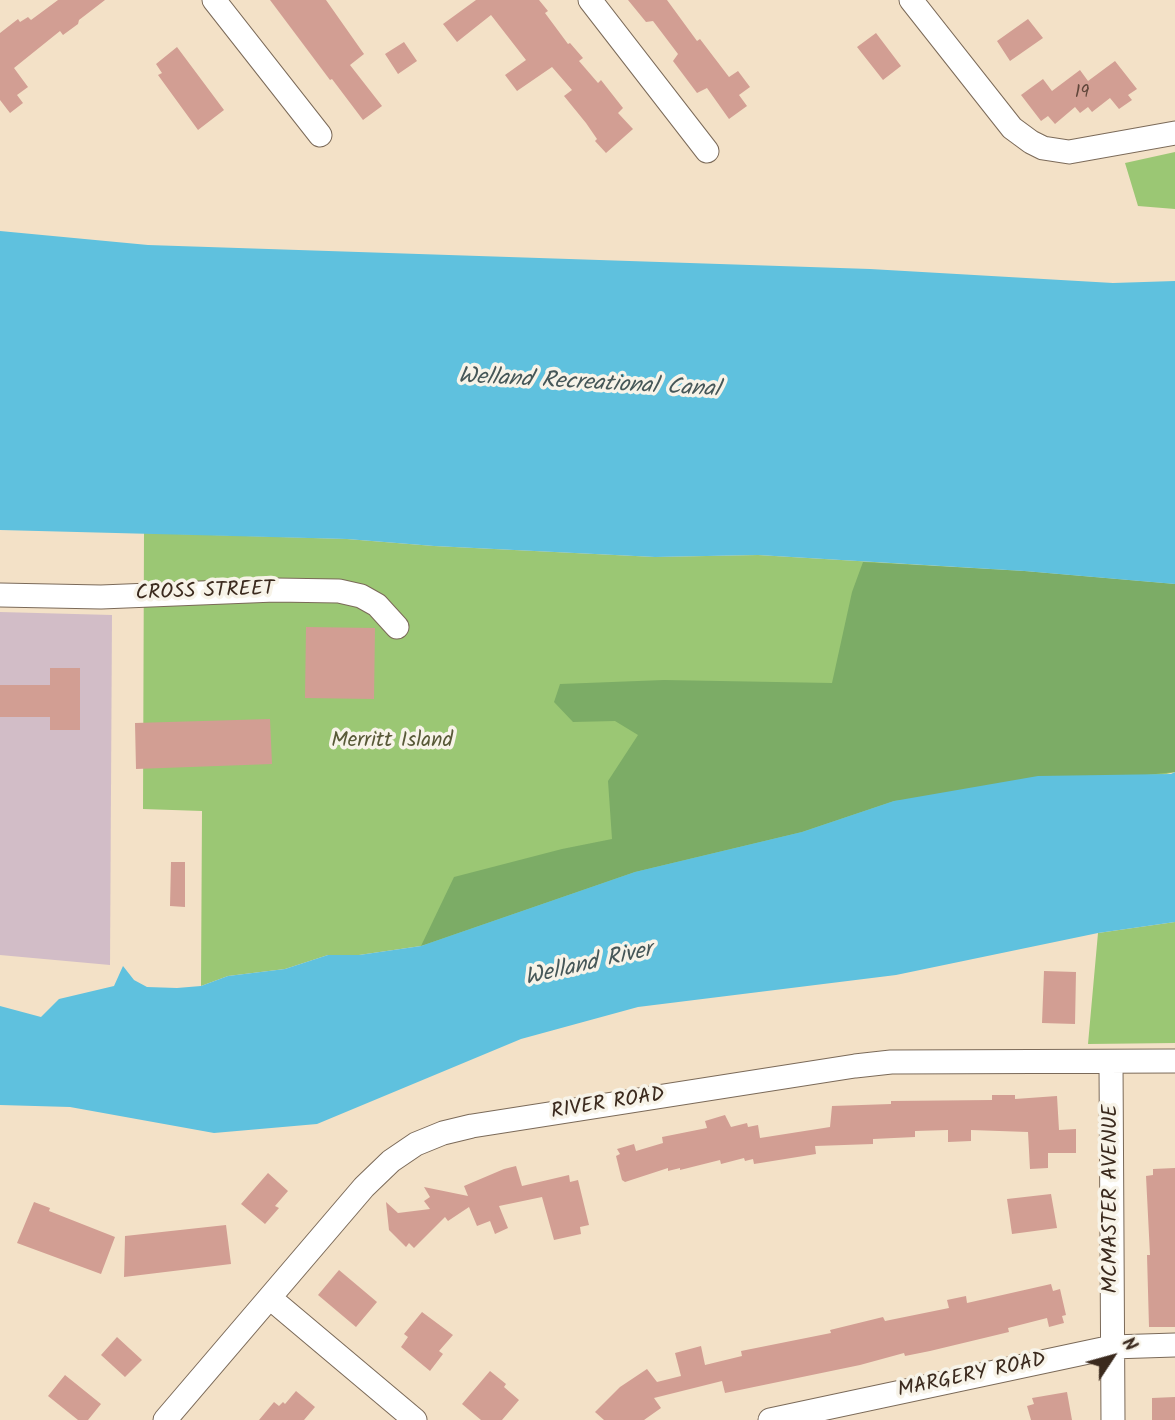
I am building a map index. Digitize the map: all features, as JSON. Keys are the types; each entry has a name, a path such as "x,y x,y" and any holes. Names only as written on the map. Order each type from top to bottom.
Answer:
{"street":[{"path":"214,0 320,135"},
{"path":"590,0 707,151"},
{"path":"911,0 1012,128 1022,137 1043,148 1069,152 1175,133"},
{"name":"CROSS STREET","path":"0,595 91,597 275,590 340,591 361,596 377,605 397,627"},
{"name":"RIVER ROAD","path":"166,1420 356,1196 391,1161 416,1144 443,1133 472,1126 891,1062 1175,1061"},
{"name":"MCMASTER AVENUE","path":"1111,1063 1113,1420"},
{"path":"270,1298 415,1420"},
{"name":"MARGERY ROAD","path":"770,1420 1112,1347 1175,1345"}],"shaded area":[{"path":"0,612 112,615 110,965 0,955"}],"green space":[{"path":"1175,152 1175,209 1138,206 1125,163"},
{"name":"Merritt Island","path":"144,533 347,539 655,557 758,555 1024,571 1175,584 1175,772 421,946 359,955 328,955 285,969 228,976 201,986 202,811 143,809"},
{"path":"863,562 1024,571 1175,584 1175,772 894,801 802,832 635,872 421,946 454,877 612,839 608,781 638,735 615,721 573,722 554,702 560,684 664,680 832,683 852,592"},
{"path":"1175,922 1175,1043 1088,1044 1098,933"}],"water":[{"name":"Welland Recreational Canal","path":"0,231 148,245 870,269 1113,283 1175,281 1175,584 1024,571 758,555 655,557 347,539 0,530"},
{"name":"Welland River","path":"1175,772 1175,922 1098,933 896,975 638,1007 521,1039 317,1124 214,1133 70,1107 0,1105 0,1006 41,1017 59,999 114,986 123,966 134,980 147,987 177,988 201,986 228,976 285,969 328,955 359,955 421,946 635,872 802,832 894,801 1038,776"}],"building":[{"path":"58,0 105,0 79,20 78,24 63,35 60,31 14,68 28,87 17,95 23,103 10,113 0,100 0,33 18,19 20,22 28,17 31,20"},
{"path":"270,0 326,0 364,54 350,65 382,106 363,120"},
{"path":"476,0 539,0 548,11 545,13 568,44 583,58 579,61 598,83 601,80 623,108 618,113 633,129 606,153 564,96 572,90 552,67 517,91 505,75 526,60 491,15 457,42 443,24"},
{"path":"628,0 667,0 697,41 700,39 729,77 738,71 750,87 739,95 747,106 729,119 707,88 697,93 673,61 678,54 653,21 646,22"},
{"path":"1028,19 1043,38 1010,61 997,41"},
{"path":"876,33 901,66 883,80 857,47"},
{"path":"404,42 417,61 398,74 385,54"},
{"path":"177,47 224,110 198,130 158,75 162,73 156,64"},
{"path":"1115,61 1137,89 1128,95 1132,100 1119,109 1110,98 1092,112 1088,107 1080,113 1075,107 1055,124 1048,116 1041,121 1021,95 1043,79 1052,91 1080,70 1088,81"},
{"path":"306,627 375,628 374,699 305,698"},
{"path":"50,668 80,668 80,730 50,730 50,717 0,717 0,685 50,685"},
{"path":"270,719 272,764 136,769 135,723"},
{"path":"171,862 185,862 185,907 170,906"},
{"path":"1044,971 1076,972 1075,1024 1042,1023"},
{"path":"992,1095 1015,1095 1015,1099 1057,1096 1059,1130 1076,1129 1076,1153 1048,1153 1048,1168 1030,1169 1028,1132 971,1130 971,1141 948,1142 948,1130 915,1131 915,1137 873,1139 873,1144 815,1146 816,1154 754,1164 753,1159 745,1161 744,1158 721,1164 720,1160 680,1170 668,1171 668,1168 625,1182 622,1180 616,1156 620,1154 617,1149 634,1144 636,1151 663,1143 662,1137 707,1128 705,1121 725,1115 731,1127 747,1123 748,1127 758,1125 760,1138 830,1127 832,1106 891,1104 891,1101 992,1100"},
{"path":"516,1166 522,1186 569,1175 570,1182 578,1180 589,1225 580,1227 581,1234 554,1240 542,1197 499,1206 508,1228 495,1234 490,1221 477,1226 469,1207 448,1221 445,1217 414,1248 409,1243 406,1247 389,1230 386,1202 398,1213 430,1209 424,1201 430,1197 424,1187 468,1196 464,1186"},
{"path":"1175,1168 1175,1327 1149,1327 1147,1255 1150,1255 1146,1176 1153,1175 1153,1169"},
{"path":"268,1173 288,1191 275,1206 279,1208 265,1224 241,1204"},
{"path":"1051,1194 1057,1228 1012,1234 1007,1199"},
{"path":"34,1202 50,1208 49,1211 115,1237 101,1274 17,1243"},
{"path":"226,1225 231,1264 124,1277 125,1236"},
{"path":"339,1270 377,1302 356,1327 318,1295"},
{"path":"1051,1284 1053,1291 1060,1289 1066,1315 1062,1316 1064,1323 1049,1327 1047,1318 1008,1328 1009,1332 930,1351 905,1356 904,1353 860,1365 725,1393 722,1381 654,1398 661,1408 644,1420 604,1420 595,1412 620,1387 647,1369 657,1382 681,1376 675,1353 701,1346 705,1365 742,1356 741,1351 831,1333 830,1330 883,1317 885,1321 949,1308 947,1300 966,1296 967,1303"},
{"path":"422,1312 453,1335 439,1351 443,1354 430,1371 401,1347 408,1337 404,1334"},
{"path":"117,1337 142,1360 125,1377 101,1355"},
{"path":"490,1371 506,1384 504,1387 519,1400 502,1420 481,1420 462,1404"},
{"path":"65,1375 101,1404 88,1420 78,1420 48,1396"},
{"path":"296,1391 315,1407 304,1420 259,1420 274,1402 279,1406 283,1402 285,1404"},
{"path":"1067,1392 1072,1420 1031,1420 1027,1406 1034,1404 1032,1398"},
{"path":"1175,1397 1175,1420 1152,1420 1152,1398"}]}
